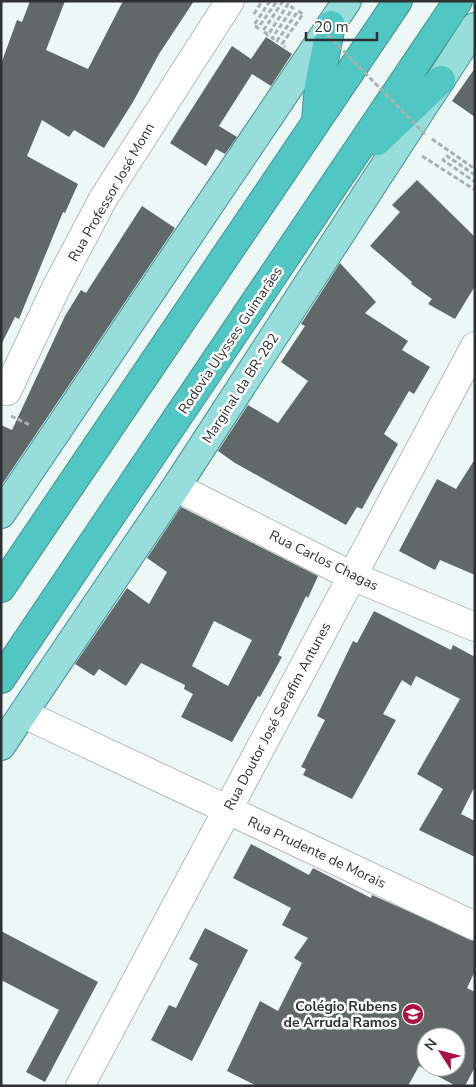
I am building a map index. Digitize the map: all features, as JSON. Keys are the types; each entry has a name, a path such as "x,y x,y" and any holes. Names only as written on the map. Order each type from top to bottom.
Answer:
{"highway":[{"path":"1,588 398,1"},
{"name":"Rodovia Ulysses Guimarães","path":"1,679 458,1"},
{"path":"316,123 320,27"},
{"path":"337,181 441,80"}],"main road":[{"path":"1,514 320,27 347,1"},
{"name":"Marginal da BR-282","path":"1,746 412,138 441,80 475,27"}],"street":[{"name":"Rua Professor José Monn","path":"6,398 56,288 103,199 230,1"},
{"name":"Rua Doutor José Serafim Antunes","path":"80,1086 475,346"},
{"name":"Rua Carlos Chagas","path":"176,487 352,576 475,627"},
{"name":"Rua Prudente de Morais","path":"24,714 475,926"}],"path":[{"path":"270,1 254,25 258,28 277,1"},
{"path":"283,1 263,31 268,35 288,4 293,8 272,38 277,41 298,11 302,14 282,44 287,48 292,40"},
{"path":"320,27 412,138 475,190"},
{"path":"412,138 475,169"},
{"path":"475,175 447,156 443,160 475,182"},
{"path":"6,398 53,437"}],"building":[{"path":"30,1 65,1 46,50 88,69 123,1 194,1 159,54 133,102 104,148 74,130 69,137 42,120 27,156 78,184 65,213 63,212 19,319 15,317 1,345 1,64 17,20 22,22"},
{"path":"266,37 292,54 271,86 252,74 219,126 237,137 225,154 216,149 206,166 170,143 232,46 251,59"},
{"path":"475,68 475,117 452,101"},
{"path":"417,180 475,237 475,286 455,319 428,304 432,299 411,284 412,282 370,246 400,212 392,205"},
{"path":"142,206 175,228 1,486 1,425 12,430 65,316 81,290 86,293"},
{"path":"340,263 376,302 365,313 408,341 402,350 430,367 414,394 409,391 384,434 398,444 362,509 357,507 346,525 235,463 218,451 248,405 278,423 308,381 281,362 305,326 301,324"},
{"path":"475,459 475,575 440,560 435,570 399,551 437,479 456,489"},
{"path":"181,507 318,576 308,598 306,596 278,655 282,657 232,742 181,717 193,694 184,689 185,685 141,663 126,686 99,669 94,676 75,664 127,588 149,604 167,572 147,558","holes":["214,621 252,640 228,686 192,666"]},
{"path":"374,611 451,650 453,645 475,657 475,786 461,814 475,821 475,857 419,830 443,789 417,774 460,699 416,676 411,686 402,680 383,714 396,720 352,799 303,775 306,769 301,767 325,720 317,716 353,641 357,643"},
{"path":"251,844 309,875 313,868 371,898 372,895 475,941 475,971 467,988 475,992 475,1067 465,1086 456,1086 439,1077 466,1077 466,1027 416,1027 416,1071 408,1086 257,1086 227,1071 260,1001 278,1011 302,963 294,958 308,938 282,925 291,908 233,878"},
{"path":"205,928 248,950 192,1061 151,1040 169,1005 176,1008 198,964 189,959"},
{"path":"1,931 98,982 45,1082 26,1072 59,1010 1,980"}],"place":[{"name":"Colégio Rubens de Arruda Ramos","path":"413,1014"}]}
